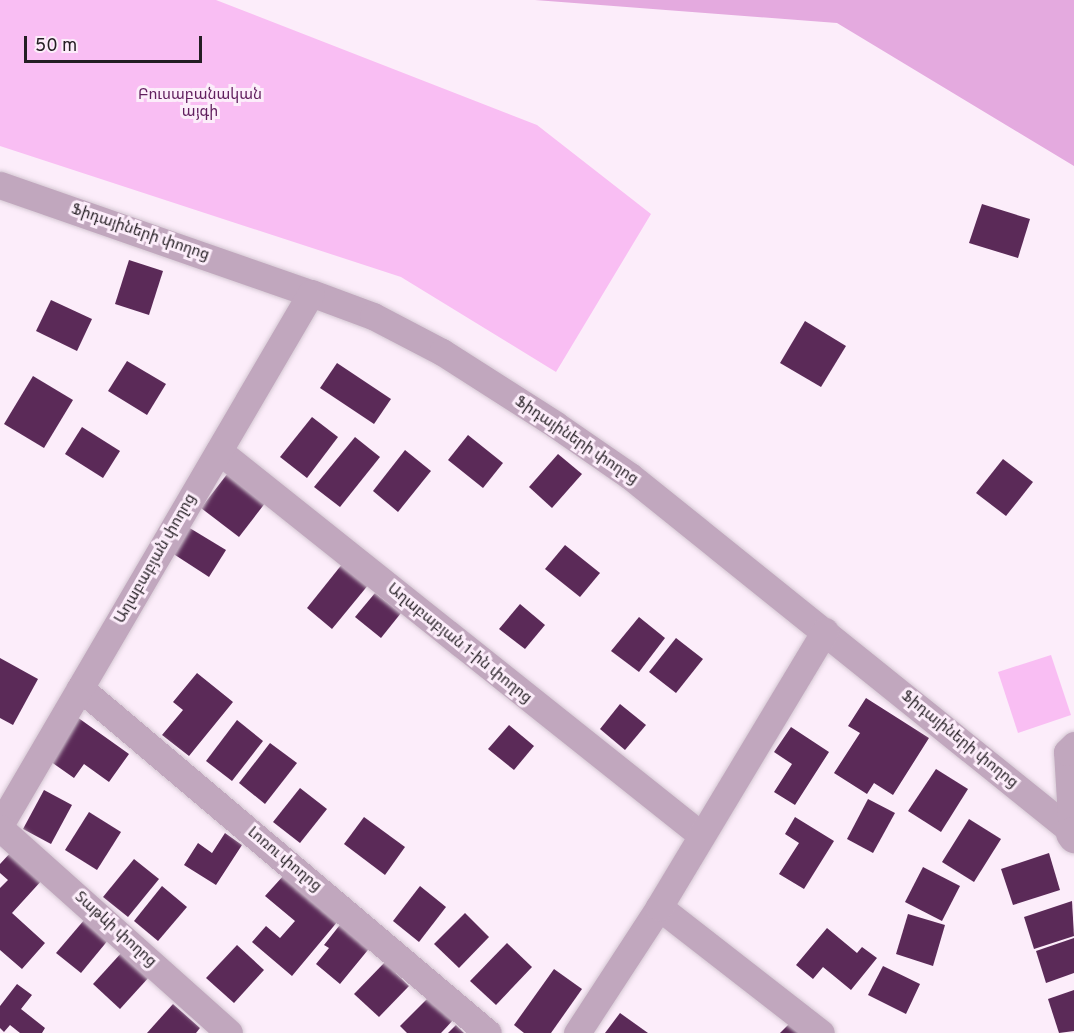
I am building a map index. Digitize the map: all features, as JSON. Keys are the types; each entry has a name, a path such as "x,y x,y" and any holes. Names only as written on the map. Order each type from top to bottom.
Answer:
{"street":[{"name":"Ֆիդայիների փողոց","path":"0,185 373,316 442,352 556,425 630,476 1073,834"},
{"name":"Աղաբաբյան փողոց","path":"0,827 311,293"},
{"name":"Աղաբաբյան 1-ին փողոց","path":"219,451 701,835"},
{"path":"578,1033 659,907 825,632"},
{"name":"Լոռու փողոց","path":"80,688 488,1033"},
{"path":"1073,834 1067,752 1074,745"},
{"name":"Տաթևի փողոց","path":"0,827 229,1033"},
{"path":"659,907 820,1033"}],"green space":[{"name":"Բուսաբանական այգի","path":"0,0 216,0 537,125 651,214 556,372 401,277 0,146"},
{"path":"1051,655 1071,715 1018,733 998,672"}],"shaded area":[{"path":"535,0 1074,0 1074,166 837,23"}],"building":[{"path":"982,204 1030,219 1018,258 969,243"},
{"path":"129,260 163,271 149,315 115,304"},
{"path":"51,300 92,319 77,351 36,331"},
{"path":"805,321 846,346 821,387 780,363"},
{"path":"127,361 166,384 147,415 108,391"},
{"path":"337,363 391,399 374,424 320,388"},
{"path":"33,376 73,400 44,448 4,424"},
{"path":"312,417 338,437 307,478 280,457"},
{"path":"82,427 120,451 103,478 65,454"},
{"path":"468,435 503,463 483,488 448,460"},
{"path":"355,437 380,457 340,507 314,487"},
{"path":"405,450 431,471 398,512 373,491"},
{"path":"558,454 582,474 552,508 529,487"},
{"path":"1003,459 1033,482 1006,516 976,493"},
{"path":"231,469 269,498 239,537 201,508"},
{"path":"188,527 226,550 209,577 172,553"},
{"path":"565,545 600,573 580,597 545,569"},
{"path":"343,563 369,584 332,629 307,608"},
{"path":"375,593 401,613 381,638 355,617"},
{"path":"520,604 545,625 525,649 499,629"},
{"path":"639,617 665,638 639,672 611,651"},
{"path":"676,638 703,659 676,693 649,672"},
{"path":"0,658 38,679 13,725 0,718"},
{"path":"197,673 233,702 189,756 162,735 183,710 173,702"},
{"path":"866,698 929,738 893,795 874,783 867,794 834,773 860,733 848,726"},
{"path":"620,704 646,725 625,750 600,729"},
{"path":"77,717 129,754 109,782 84,764 74,778 47,759"},
{"path":"237,720 263,741 232,781 206,761"},
{"path":"509,725 534,746 514,770 488,749"},
{"path":"791,727 829,752 795,805 774,792 792,764 774,752"},
{"path":"270,743 297,763 265,804 239,783"},
{"path":"936,769 968,789 941,832 908,811"},
{"path":"300,788 327,809 300,843 273,822"},
{"path":"44,790 72,805 51,844 23,829"},
{"path":"868,799 895,813 873,853 847,839"},
{"path":"89,812 121,832 97,870 65,850"},
{"path":"364,817 405,847 385,875 344,844"},
{"path":"795,817 834,841 804,889 779,874 799,843 785,834"},
{"path":"969,819 1001,839 974,882 942,862"},
{"path":"225,833 242,845 216,885 184,865 198,843 212,853"},
{"path":"12,851 43,879 12,913 45,943 22,969 0,950 0,888 8,880 0,873 0,864"},
{"path":"1049,853 1060,890 1013,905 1001,869"},
{"path":"134,859 159,879 128,917 103,897"},
{"path":"923,867 960,886 942,921 905,902"},
{"path":"284,875 338,921 292,976 252,942 266,926 280,938 295,921 265,896"},
{"path":"162,886 187,907 158,941 134,921"},
{"path":"420,886 446,907 419,942 393,921"},
{"path":"1072,901 1074,936 1034,949 1024,917"},
{"path":"465,913 489,937 459,968 434,944"},
{"path":"908,914 945,925 933,966 896,954"},
{"path":"85,919 109,939 81,973 56,953"},
{"path":"343,921 372,945 340,984 316,964 329,948 324,945"},
{"path":"827,928 857,953 862,947 877,958 851,990 823,967 813,979 796,965"},
{"path":"1074,938 1074,973 1046,983 1036,951"},
{"path":"507,943 532,967 496,1005 470,981"},
{"path":"237,945 264,970 234,1003 206,978"},
{"path":"123,951 150,976 120,1009 93,984"},
{"path":"385,962 409,986 379,1017 354,994"},
{"path":"883,966 920,984 906,1014 868,995"},
{"path":"554,969 582,989 551,1033 524,1033 514,1025"},
{"path":"17,984 32,995 21,1009 45,1028 42,1033 20,1033 10,1025 4,1032 0,1028 0,1006"},
{"path":"1074,990 1074,1031 1059,1033 1048,999"},
{"path":"431,995 455,1018 441,1033 407,1033 400,1026"},
{"path":"173,1004 200,1028 196,1033 147,1033"},
{"path":"620,1013 648,1033 605,1033"},
{"path":"791,1022 803,1033 780,1033"},
{"path":"456,1025 464,1033 448,1033"}]}
